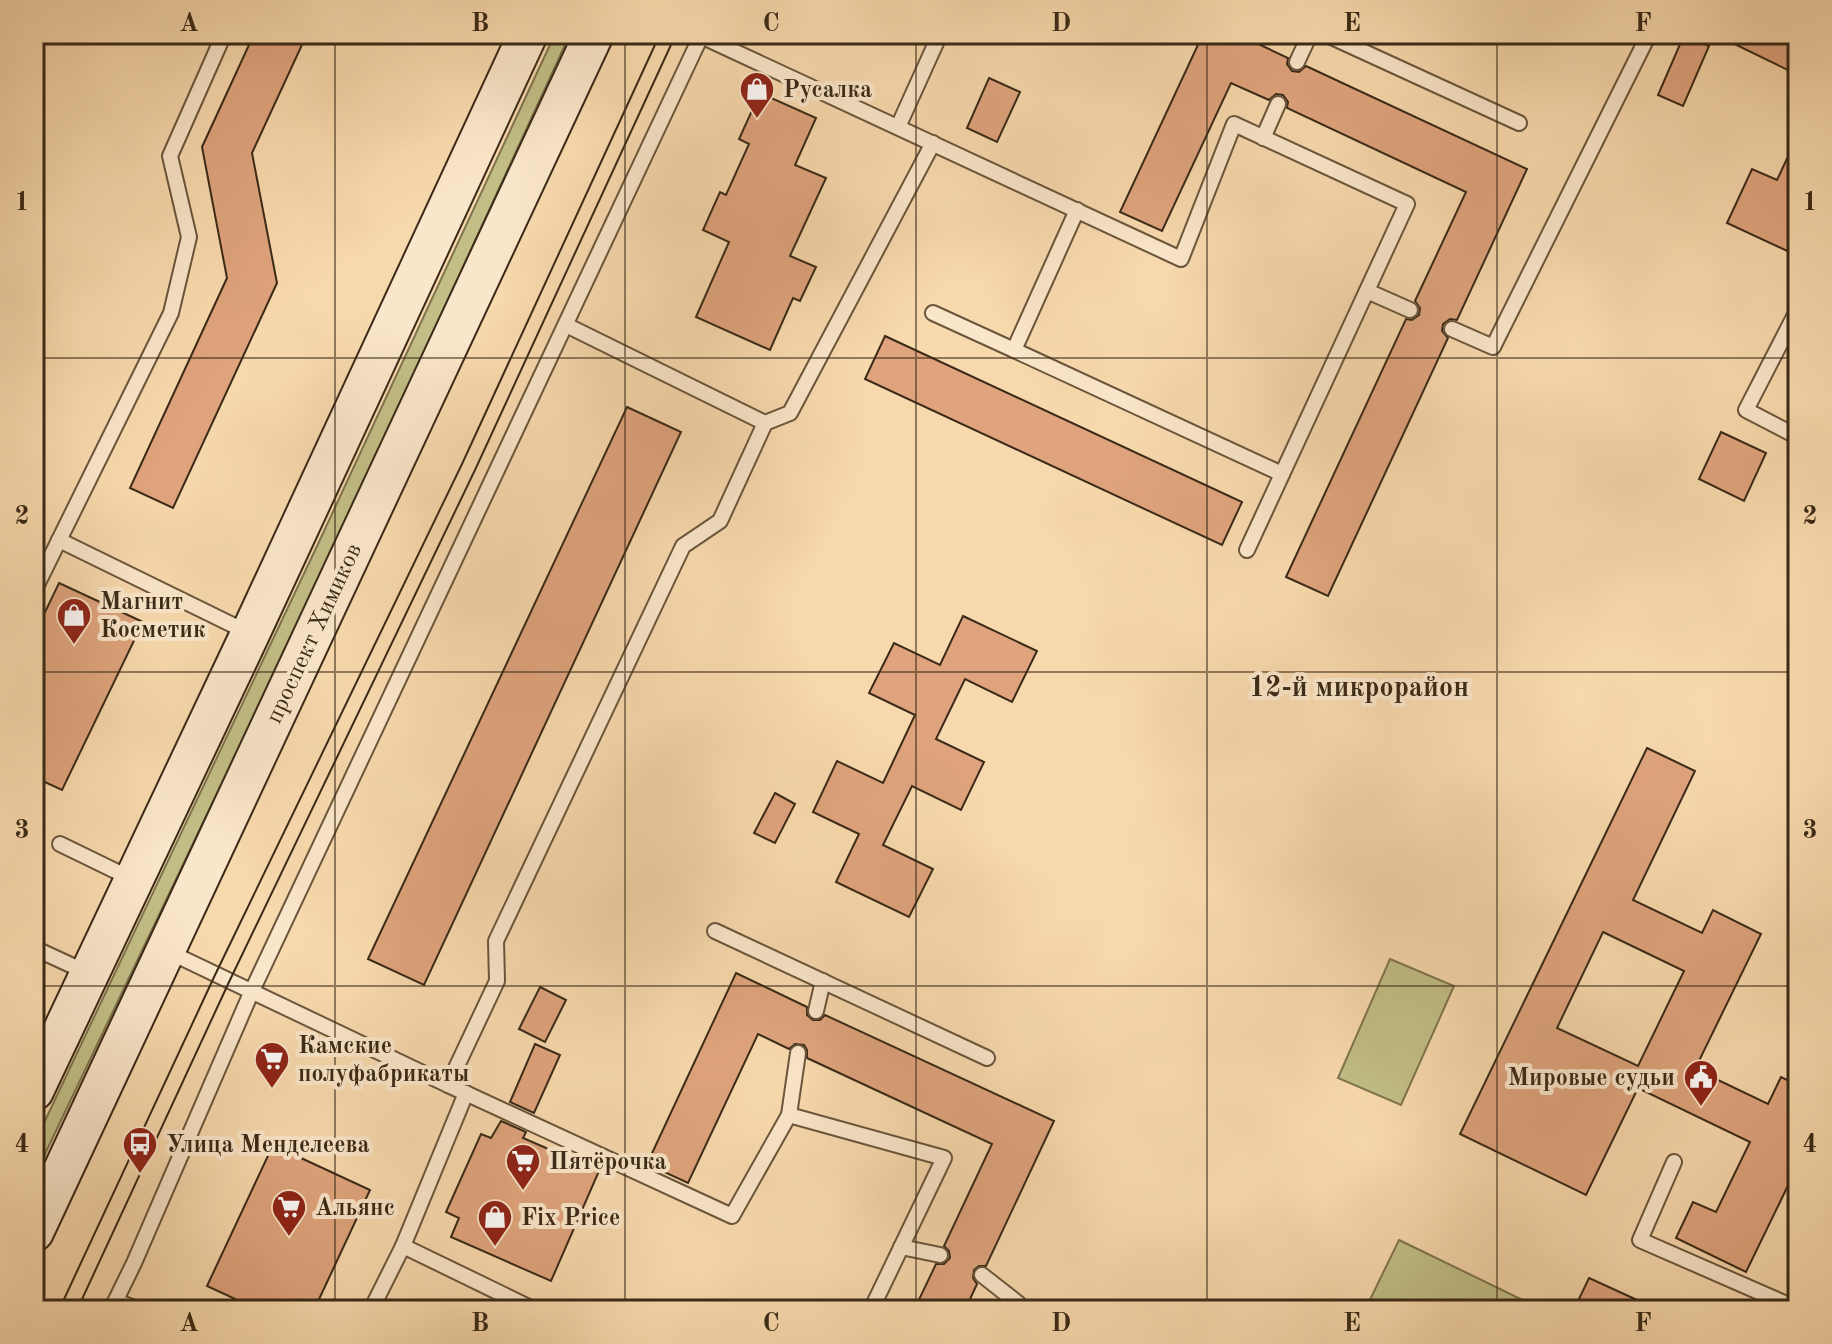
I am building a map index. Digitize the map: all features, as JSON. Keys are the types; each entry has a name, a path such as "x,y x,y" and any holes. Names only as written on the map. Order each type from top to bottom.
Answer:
{"main road":[{"path":"34,1091 528,34"},
{"name":"проспект Химиков","path":"34,1232 594,34"}],"lane":[{"path":"34,591 171,313 189,237 170,156 224,34"},
{"path":"898,127 940,34"},
{"path":"1297,62 1310,34"},
{"path":"1325,34 1519,123"},
{"path":"1452,329 1493,347 1649,34"},
{"path":"139,1310 114,1305 251,993 702,35 1181,259 1234,124 1407,204 1247,550"},
{"path":"1263,138 1278,104"},
{"path":"448,1085 497,981 496,941 683,546 720,521 765,423 790,413 933,143"},
{"path":"1014,350 1077,210"},
{"path":"1367,291 1410,310"},
{"path":"1798,309 1746,410 1798,437"},
{"path":"933,313 1282,474"},
{"path":"566,325 765,423"},
{"path":"59,540 250,634"},
{"path":"60,844 134,880"},
{"path":"715,931 987,1058"},
{"path":"34,948 90,974"},
{"path":"165,950 251,993 732,1216 789,1115 798,1053"},
{"path":"816,1011 823,981"},
{"path":"371,1310 403,1246 466,1093"},
{"path":"789,1115 944,1158 871,1310"},
{"path":"1674,1162 1640,1240 1798,1309"},
{"path":"403,1246 535,1310"},
{"path":"901,1247 940,1255"},
{"path":"982,1275 1019,1304 1016,1310"}],"shaded area":[{"path":"555,34 570,34 332,552 34,1177 34,1144"},
{"path":"1390,959 1454,986 1401,1105 1338,1078"},
{"path":"1399,1240 1527,1302 1523,1310 1365,1310"}],"building":[{"path":"254,34 307,34 252,153 277,283 173,508 130,488 227,278 202,147"},
{"path":"1203,34 1237,34 1288,58 1287,64 1292,71 1299,72 1306,66 1527,169 1457,320 1450,319 1443,324 1442,331 1448,338 1328,596 1286,577 1406,319 1412,320 1419,315 1420,308 1415,301 1466,192 1287,108 1288,102 1283,95 1276,94 1269,100 1231,83 1162,231 1120,212"},
{"path":"1714,34 1798,34 1798,75"},
{"path":"1684,35 1709,46 1683,106 1658,95"},
{"path":"989,78 1020,92 997,142 967,128"},
{"path":"760,93 816,118 795,165 826,178 790,256 816,267 800,301 793,298 770,350 696,317 729,242 703,230 720,192 726,195 749,144 739,139"},
{"path":"1798,135 1798,256 1727,223 1752,169 1777,180"},
{"path":"885,336 1242,502 1222,545 865,379"},
{"path":"627,407 681,432 424,985 368,959"},
{"path":"1721,432 1766,453 1744,501 1699,479"},
{"path":"59,583 143,622 62,790 34,777 34,635"},
{"path":"963,616 1037,651 1012,702 965,679 936,739 984,762 961,810 912,786 883,845 933,869 909,917 836,882 859,834 813,812 837,761 883,783 915,715 869,693 894,643 940,665"},
{"path":"1647,748 1695,771 1633,900 1702,933 1713,910 1761,934 1695,1069 1768,1104 1781,1077 1798,1085 1798,1165 1746,1272 1676,1238 1693,1202 1716,1212 1750,1142 1638,1088 1586,1195 1460,1134","holes":["1603,932 1684,971 1638,1066 1557,1028"]},
{"path":"775,793 795,804 775,843 754,833"},
{"path":"736,973 807,1007 807,1015 813,1020 820,1020 825,1015 1054,1121 986,1266 974,1270 973,1278 977,1284 965,1310 914,1310 936,1264 944,1264 950,1258 944,1246 992,1144 807,1058 804,1045 795,1044 789,1049 758,1034 688,1183 647,1164"},
{"path":"540,987 566,1000 545,1042 519,1029"},
{"path":"535,1044 560,1055 534,1113 510,1102"},
{"name":"Пятёрочка","path":"501,1121 526,1132 523,1138 599,1171 551,1281 451,1237 459,1218 446,1212 481,1134 491,1138"},
{"name":"Альянс","path":"273,1145 370,1190 314,1310 259,1310 207,1286"},
{"path":"1589,1278 1659,1310 1598,1310 1578,1301"}],"tram line":[{"path":"59,1310 215,975 462,464 660,34"},
{"path":"77,1310 229,982 475,470 676,34"}],"place":[{"name":"Русалка","path":"757,120"},
{"name":"Магнит Косметик","path":"74,646"},
{"name":"Камские полуфабрикаты","path":"272,1090"},
{"name":"Мировые судьи","path":"1701,1108"},
{"name":"Улица Менделеева","path":"140,1175"},
{"name":"Пятёрочка","path":"523,1192"},
{"name":"Альянс","path":"289,1238"},
{"name":"Fix Price","path":"495,1248"}],"district":[{"name":"12-й микрорайон","path":"1359,686"}]}
